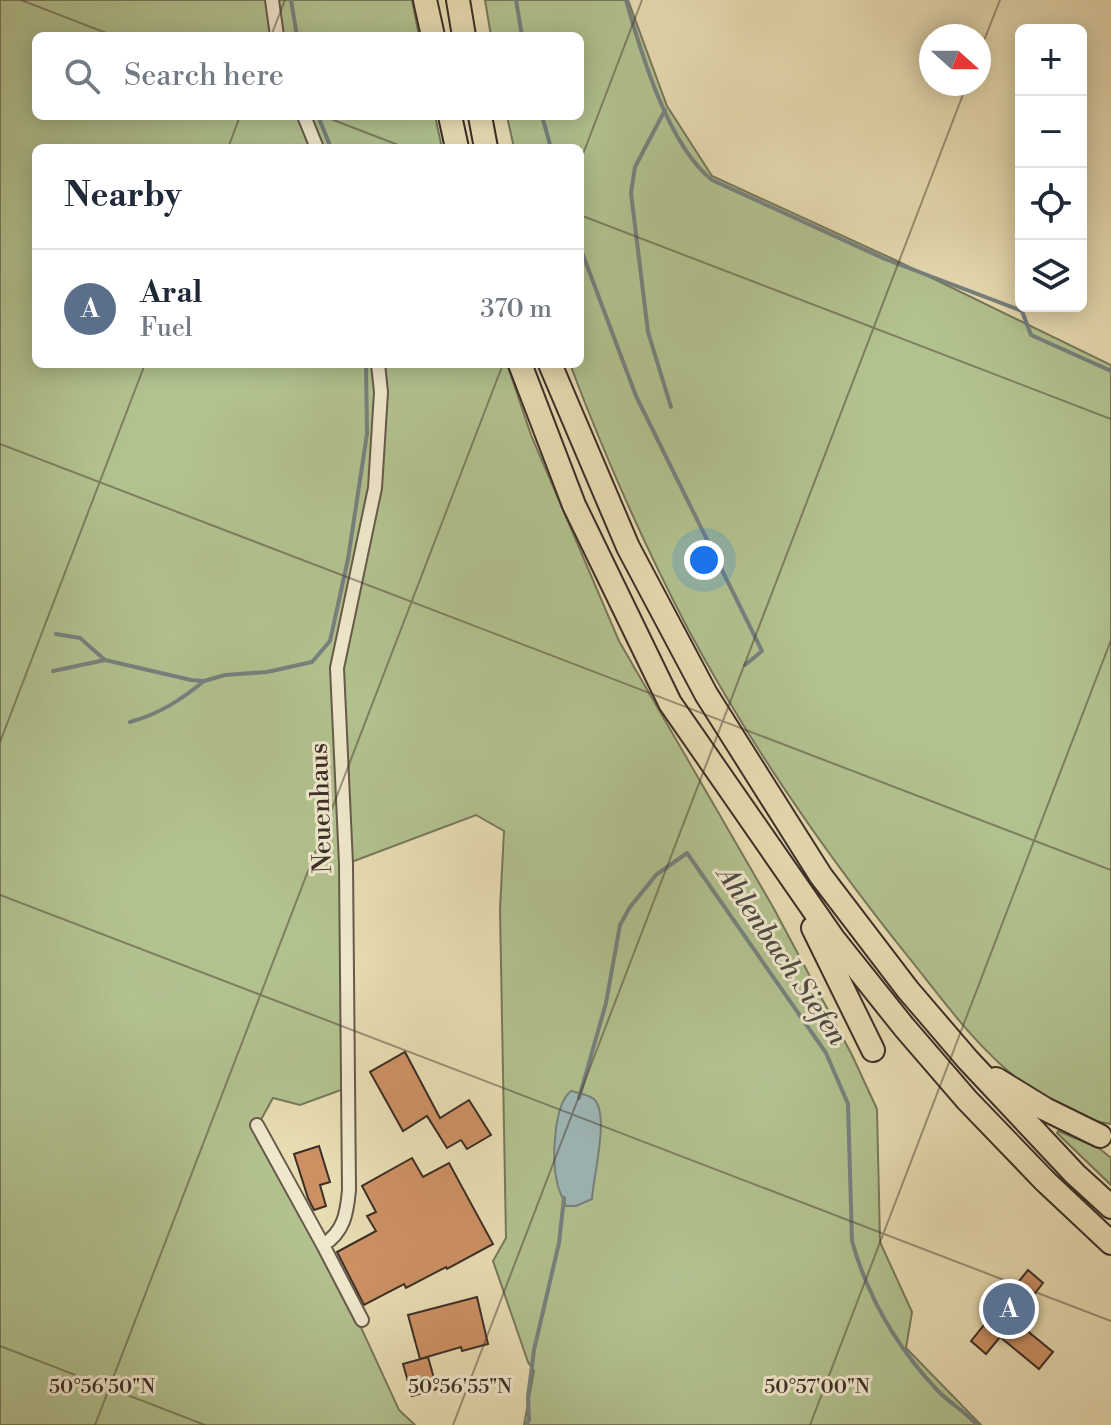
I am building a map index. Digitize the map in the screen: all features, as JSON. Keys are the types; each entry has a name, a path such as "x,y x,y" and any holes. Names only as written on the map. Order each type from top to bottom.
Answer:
{"highway":[{"path":"425,0 432,32"},
{"path":"458,0 463,32"},
{"path":"451,120 456,144"},
{"path":"481,120 485,144"},
{"path":"522,368 574,505 670,703 833,938 904,1027 1045,1181 1111,1243"},
{"path":"552,368 628,547 706,694 821,876 908,990 968,1060 1075,1174 1111,1207"},
{"path":"789,876 873,1050"},
{"path":"968,1060 1045,1109 1100,1136"}],"street":[{"path":"272,0 276,32"},
{"path":"306,120 315,144"},
{"name":"Neuenhaus","path":"323,1245 340,1230 349,1190 346,864 337,668 375,488 381,392 378,368"},
{"path":"257,1125 362,1320"}],"green space":[{"path":"0,0 412,0 418,32 32,32 32,120 436,120 441,144 32,144 32,368 508,368 531,435 619,641 773,907 852,1055 877,1109 880,1242 912,1312 906,1348 981,1425 524,1425 534,1371 528,1362 493,1261 506,1238 500,909 504,831 476,815 346,864 349,1087 300,1105 273,1098 258,1125 323,1245 399,1410 415,1425 0,1425"},
{"path":"485,0 628,0 667,106 712,176 893,259 1111,365 1111,1124 1077,1115 1044,1098 993,1058 965,1028 822,843 712,673 640,531 572,368 584,368 584,144 513,144 508,120 584,120 584,32 490,32"},
{"path":"1057,1133 1099,1148 1111,1158 1111,1185"}],"water":[{"path":"571,1091 594,1099 599,1107 601,1132 592,1199 576,1206 566,1206 555,1173 554,1148 557,1120"}],"building":[{"path":"405,1052 440,1118 469,1100 491,1135 467,1149 461,1140 447,1148 427,1116 403,1131 370,1072"},
{"path":"319,1146 330,1182 320,1185 326,1206 314,1210 294,1154"},
{"path":"412,1158 423,1177 449,1163 493,1244 447,1269 406,1288 404,1284 364,1305 337,1252 376,1231 367,1216 376,1212 362,1186"},
{"path":"1028,1270 1043,1283 1014,1320 1053,1352 1039,1369 1000,1337 986,1354 971,1341"},
{"path":"477,1297 488,1344 462,1351 461,1347 420,1359 408,1315"},
{"path":"428,1357 437,1389 412,1396 403,1364"}],"waterway":[{"path":"291,0 296,32"},
{"path":"516,0 521,32"},
{"path":"626,0 648,71 669,122 696,164 712,180 885,259 1022,311 1031,335 1111,371"},
{"path":"665,110 635,167 631,193 648,332 671,407"},
{"path":"320,120 329,144"},
{"path":"543,120 550,144"},
{"path":"584,258 636,396 762,651 745,665"},
{"path":"56,634 80,638 105,660 191,680 267,672 312,662 330,641 348,559 367,434 366,368"},
{"path":"53,671 105,660"},
{"path":"130,722 169,706 204,681"},
{"name":"Ahlenbach Siefen","path":"579,1098 606,1003 620,925 630,907 656,875 687,853 826,1053 848,1104 852,1241 876,1303 898,1341 924,1376 977,1425"},
{"path":"526,1425 529,1420 528,1397 534,1350 559,1243 564,1198"}],"place":[{"name":"Aral","path":"1009,1309"}]}
